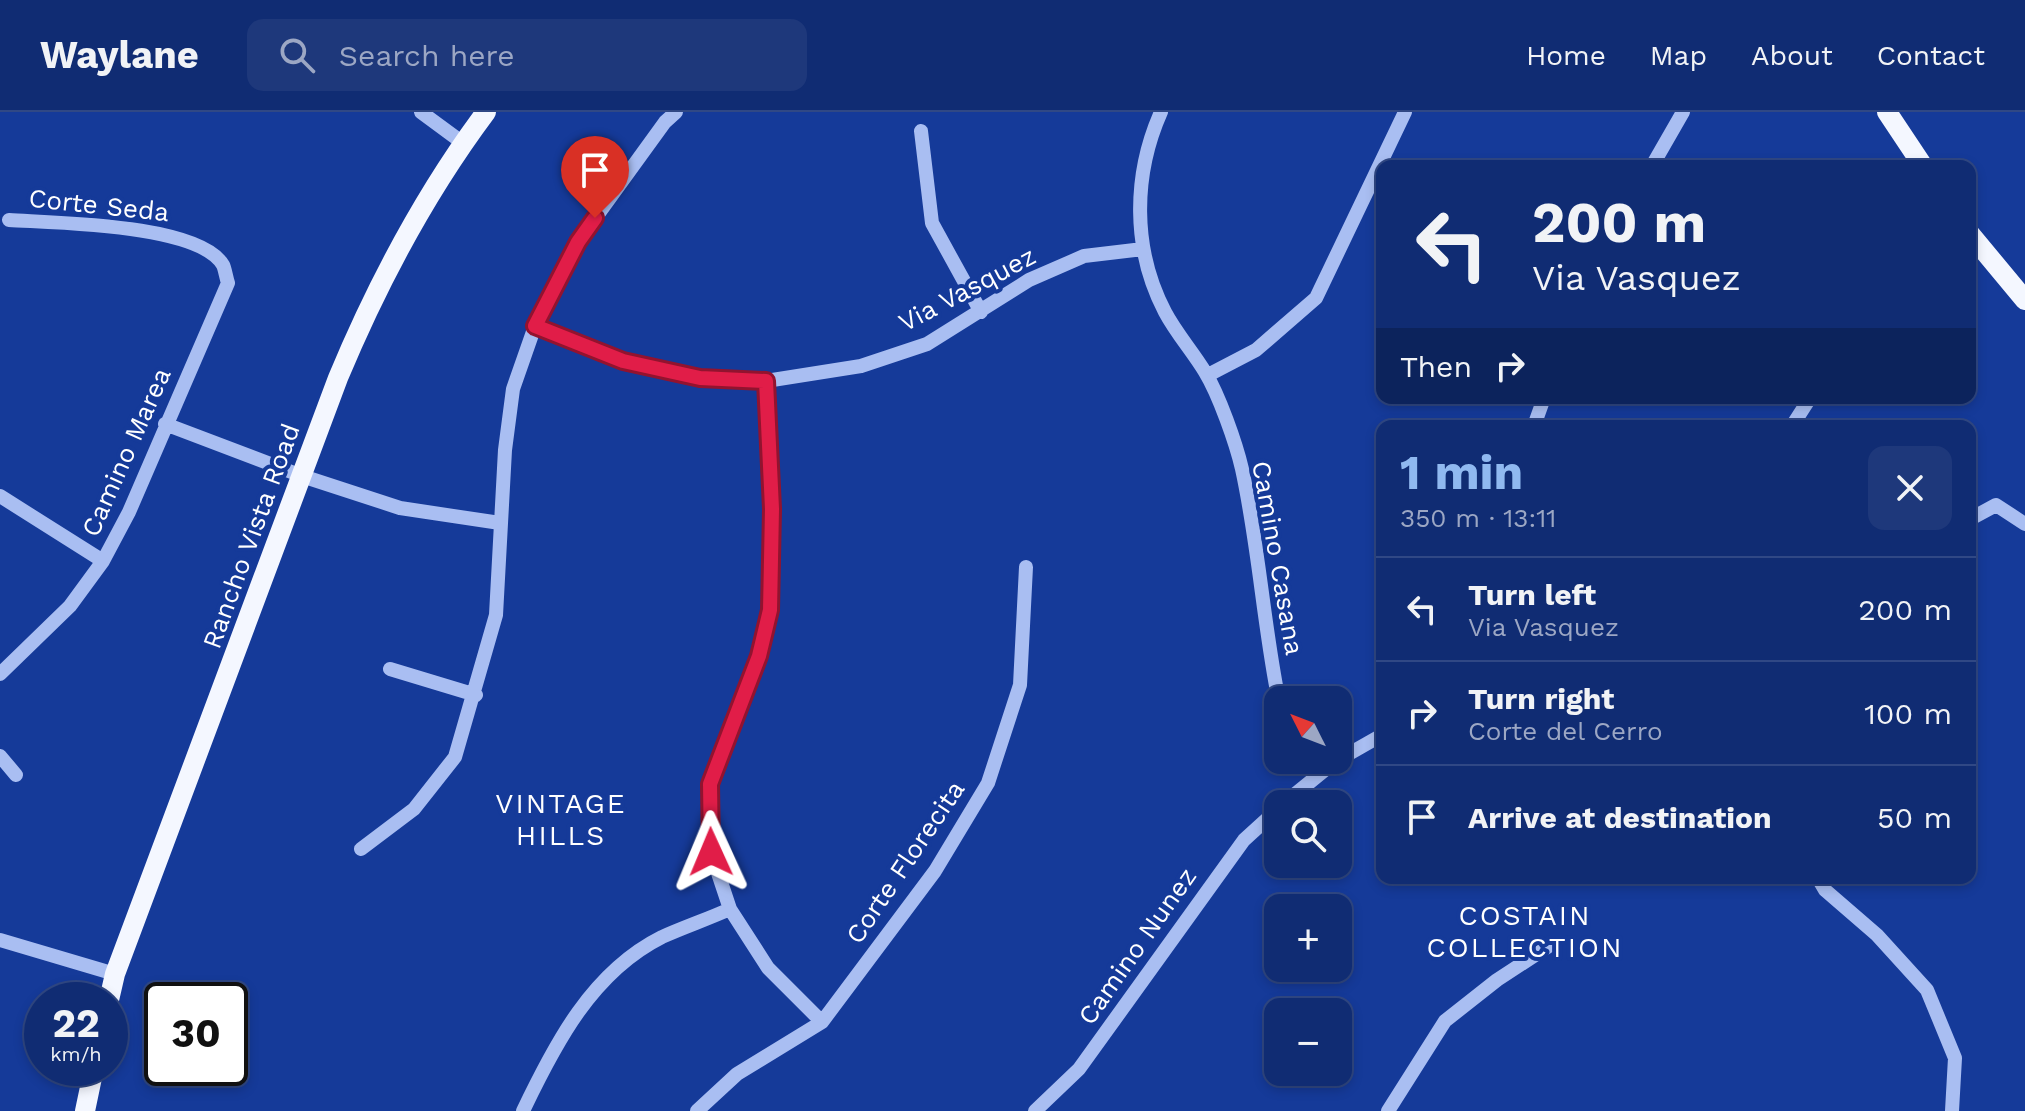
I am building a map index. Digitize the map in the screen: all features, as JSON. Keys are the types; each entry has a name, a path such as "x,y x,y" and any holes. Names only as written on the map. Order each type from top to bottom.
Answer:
{"main road":[{"name":"Rancho Vista Road","path":"113,982 376,287 424,200 486,112"},
{"path":"1887,112 1919,160"},
{"path":"1976,241 2025,300"},
{"path":"85,1111 90,1086"}],"street":[{"path":"421,112 463,143"},
{"path":"361,849 414,809 455,757 476,695 496,615 500,523 513,389 535,326 578,242 665,122 676,112"},
{"name":"Camino Casana","path":"1161,112 1151,134 1138,194 1143,249 1164,311 1208,375 1242,467 1262,614 1276,686"},
{"path":"1382,160 1405,112"},
{"path":"1655,160 1683,112"},
{"path":"921,131 932,223 981,312"},
{"path":"1208,375 1256,350 1316,298 1376,173"},
{"name":"Corte Seda","path":"9,220 140,230 187,240 208,251 223,265"},
{"name":"Via Vasquez","path":"535,326 623,361 700,378 766,381 861,366 927,344 1029,280 1084,256 1143,249"},
{"name":"Camino Marea","path":"0,674 70,606 103,561 129,512 228,283 223,265"},
{"path":"766,381 772,509 770,610 759,656 710,784 711,852 730,909 768,968 822,1022"},
{"path":"165,424 302,476 400,508 500,523"},
{"path":"0,496 103,561"},
{"path":"1976,516 1996,505 2025,524"},
{"name":"Corte Florecita","path":"697,1111 737,1074 822,1022 935,871 988,783 1020,685 1026,567"},
{"path":"390,669 476,695"},
{"path":"1352,752 1376,738"},
{"path":"0,756 16,775"},
{"path":"1296,790 1311,774"},
{"name":"Camino Nunez","path":"1035,1111 1079,1069 1244,840 1264,822"},
{"path":"1822,884 1877,935 1927,990 1955,1058 1952,1111"},
{"path":"523,1111 554,1047 600,983 659,938 730,909"},
{"path":"0,940 115,974"},
{"path":"1388,1111 1445,1021 1497,980 1555,942"}],"district":[{"name":"VINTAGE HILLS","path":"561,819"},
{"name":"COSTAIN COLLECTION","path":"1525,931"}],"route":[{"path":"595,218 578,242 535,326 623,361 700,378 766,381 772,509 770,610 759,656 710,784 711,852"}]}
